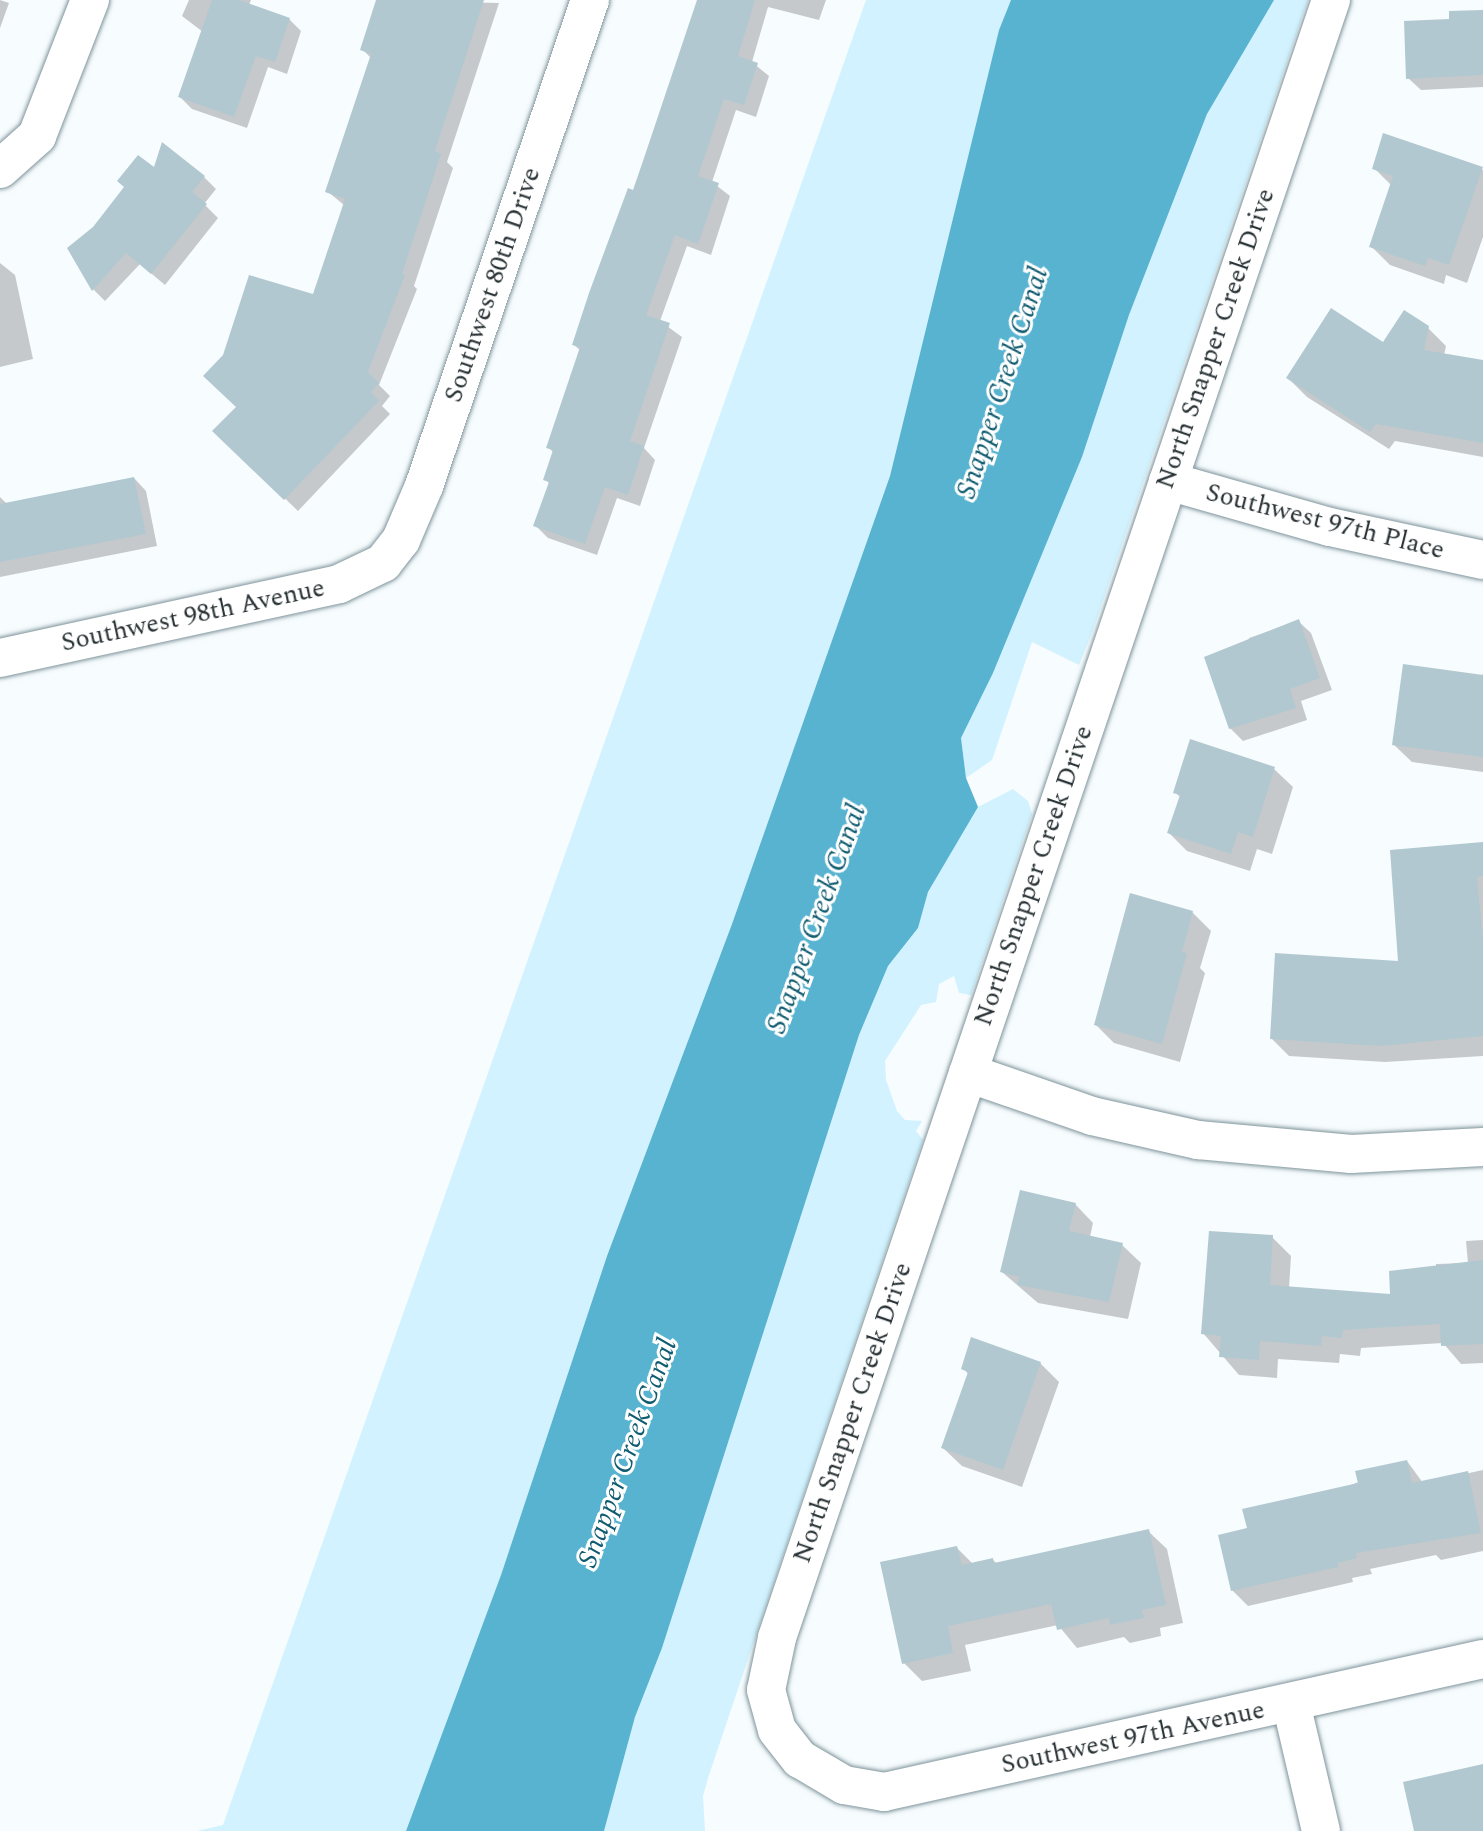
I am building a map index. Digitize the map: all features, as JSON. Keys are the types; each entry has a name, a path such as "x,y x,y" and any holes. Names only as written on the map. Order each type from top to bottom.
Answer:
{"street":[{"path":"0,169 37,136 90,0"},
{"name":"Southwest 80th Drive","path":"383,563 401,540 424,486 590,0"},
{"name":"North Snapper Creek Drive","path":"792,1751 769,1711 766,1679 770,1659 1331,0"},
{"name":"Southwest 97th Place","path":"1168,481 1330,527 1483,560"},
{"name":"Southwest 98th Avenue","path":"0,658 339,584 383,563"},
{"path":"968,1073 1092,1116 1198,1140 1351,1154 1483,1147"},
{"name":"Southwest 97th Avenue","path":"792,1751 827,1778 884,1792 1483,1659"},
{"path":"1291,1703 1321,1831"}],"shaded area":[{"path":"866,0 1011,0 999,30 890,476 732,924 607,1256 501,1575 406,1831 197,1831 223,1825"},
{"path":"1274,0 1308,0 1092,633 1079,665 1032,642 992,760 966,778 961,738 993,673 1082,457 1129,315 1207,114"},
{"path":"1013,789 1028,801 1032,814 971,995 959,993 954,976 939,984 936,1002 921,1005 885,1061 886,1080 897,1111 905,1120 922,1121 916,1131 923,1140 709,1775 703,1796 705,1831 604,1831 635,1717 662,1648 859,1035 888,966 918,928 928,892 978,807"}],"water":[{"name":"Snapper Creek Canal","path":"1011,0 1274,0 1207,114 1129,315 1082,457 993,673 961,738 966,778 978,807 928,892 918,928 888,966 859,1035 662,1648 635,1717 604,1831 406,1831 501,1575 607,1256 732,924 890,476 999,30"}],"building":[{"path":"212,0 239,0 290,18 275,62 256,56 234,117 178,97"},
{"path":"376,0 484,0 435,151 441,154 402,274 405,275 368,372 379,383 371,392 379,401 284,500 212,431 236,407 203,376 223,355 249,275 313,294 345,199 325,192 371,54 360,50"},
{"path":"697,0 755,0 738,56 758,63 744,105 724,99 698,176 719,183 698,244 675,235 646,315 670,323 630,441 644,446 628,495 605,487 585,544 533,526 549,482 543,480 553,450 546,448 580,347 572,345 589,293 628,188 633,190"},
{"path":"1483,10 1483,75 1406,79 1404,21 1449,19 1449,11"},
{"path":"1383,133 1483,167 1449,265 1428,258 1425,266 1369,247 1393,176 1372,169"},
{"path":"162,142 205,176 192,192 207,204 151,274 126,253 92,291 67,248 93,227 124,187 117,181 138,155 154,167"},
{"path":"1331,308 1383,342 1404,310 1429,326 1424,350 1483,360 1483,443 1376,424 1370,432 1286,378"},
{"path":"134,477 146,534 0,562 0,504"},
{"path":"1299,619 1320,678 1290,689 1296,708 1229,729 1204,657"},
{"path":"1403,664 1483,675 1483,757 1392,745"},
{"path":"1190,739 1275,767 1253,837 1238,832 1231,854 1167,833 1180,795 1173,793"},
{"path":"1483,842 1483,876 1477,877 1483,941 1483,1036 1381,1046 1270,1039 1275,953 1398,961 1390,850"},
{"path":"1130,893 1193,911 1182,952 1187,953 1162,1044 1094,1025"},
{"path":"1020,1190 1076,1203 1069,1231 1123,1243 1109,1302 1017,1285 1019,1277 1000,1272"},
{"path":"1209,1231 1273,1235 1270,1285 1390,1294 1389,1271 1483,1260 1483,1344 1441,1346 1440,1324 1343,1330 1342,1338 1322,1336 1321,1346 1260,1341 1259,1360 1219,1357 1221,1336 1201,1334"},
{"path":"971,1337 1041,1362 1003,1470 941,1448 968,1372 961,1369"},
{"path":"1407,1460 1412,1483 1468,1471 1481,1533 1356,1553 1357,1558 1338,1563 1338,1567 1231,1591 1218,1535 1247,1528 1242,1509 1358,1483 1355,1471"},
{"path":"1149,1529 1166,1605 1142,1610 1144,1618 1110,1625 1109,1618 1057,1630 1051,1604 948,1626 953,1653 902,1664 880,1562 957,1546 962,1565 993,1558 994,1563"},
{"path":"1483,1764 1483,1831 1414,1831 1403,1782"}]}
